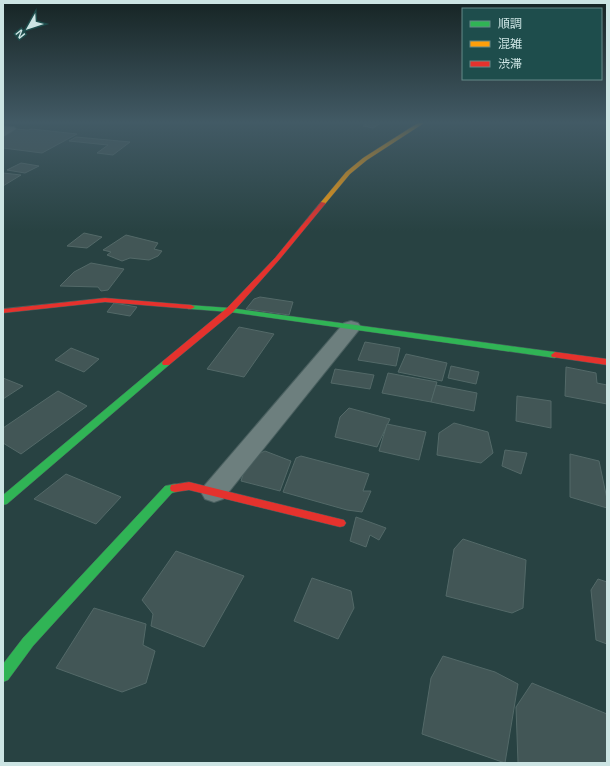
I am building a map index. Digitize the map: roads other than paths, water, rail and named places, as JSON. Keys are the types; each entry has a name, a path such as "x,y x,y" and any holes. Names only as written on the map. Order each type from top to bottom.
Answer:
{"street":[{"path":"3,501 230,310 277,259 348,173 365,159"},
{"path":"3,311 105,300 230,310 607,362"},
{"path":"214,492 352,327"},
{"path":"3,675 28,642 169,489 190,486 340,523"}]}
